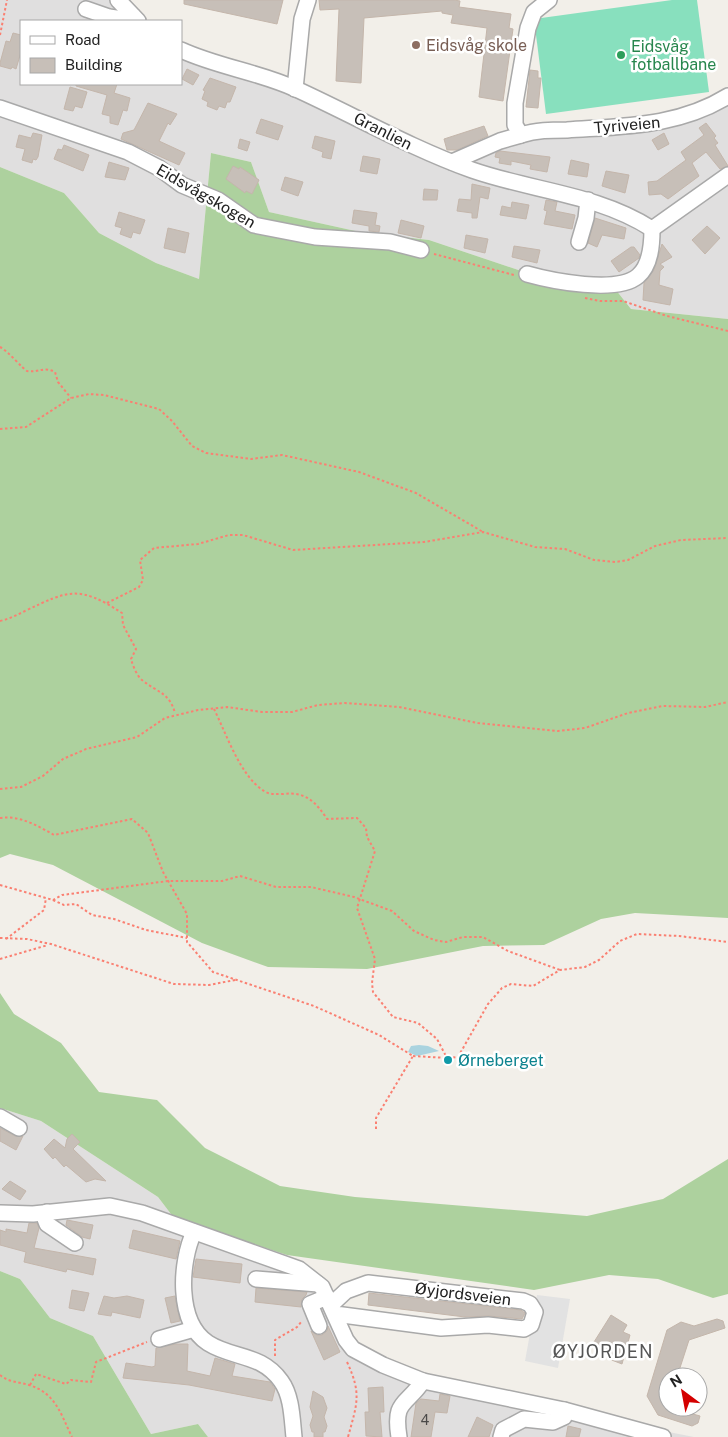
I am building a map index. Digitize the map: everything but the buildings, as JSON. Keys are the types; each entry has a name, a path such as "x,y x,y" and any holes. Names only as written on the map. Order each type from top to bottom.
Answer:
{"street":[{"path":"118,0 136,19"},
{"path":"295,89 302,19 308,0"},
{"path":"521,135 515,125 515,104 528,28 534,12 549,0"},
{"path":"86,9 121,20 136,19"},
{"name":"Granlien","path":"182,50 295,89 424,152 517,184 588,200 652,229"},
{"name":"Tyriveien","path":"452,162 500,141 537,130 658,124 700,110 728,96"},
{"name":"Eidsvågskogen","path":"0,108 128,152 159,168 190,189 218,200 247,221 262,228 315,237 390,242 421,250"},
{"path":"527,274 556,280 600,284 619,284 632,280 642,272 648,259 652,229 728,175"},
{"path":"579,242 586,218 588,200"},
{"path":"0,1117 19,1128"},
{"path":"0,1213 33,1214 110,1206 142,1213 285,1262 299,1269 318,1284 331,1305 346,1340 353,1349 366,1358 423,1381 564,1410 663,1437"},
{"path":"47,1212 45,1219 47,1224 75,1243"},
{"path":"194,1232 186,1260 183,1285 184,1301 194,1329 207,1342 257,1360 280,1380 288,1397 294,1437"},
{"path":"256,1279 318,1284"},
{"name":"Øyjordsveien","path":"368,1283 523,1301 534,1308 535,1312 531,1325 524,1329 488,1324 441,1328 331,1305 346,1291 368,1283"},
{"path":"319,1326 310,1304 331,1305"},
{"path":"159,1339 194,1329"},
{"path":"399,1437 397,1423 399,1409 423,1381"},
{"path":"501,1437 503,1430 524,1419 553,1422 564,1417 564,1410"}],"path":[{"path":"0,34 7,0"},
{"path":"0,346 12,354 22,367 28,371 47,368 55,372 58,382 71,398"},
{"path":"0,429 26,427 71,398 89,394 104,395 159,409 172,420 192,446 206,453 251,458 282,455 359,472 416,493 483,532 535,547 565,548 594,560 616,562 628,560 655,546 681,540 728,538"},
{"path":"107,603 139,587 143,580 140,560 154,548 198,544 229,535 243,535 293,550 424,542 483,532"},
{"path":"0,621 60,594 76,593 94,596 122,613 123,625 136,649 131,659 134,668 141,680 159,690 172,702 175,714"},
{"path":"0,789 21,787 32,782 63,759 86,749 137,737 165,718 175,714 227,707 262,712 292,712 318,705 345,703 399,707 478,723 558,731 585,728 628,713 663,706 705,707 728,702"},
{"path":"214,709 244,770 265,792 275,795 291,793 302,795 313,799 327,819 349,817 357,818 362,823 375,851 374,860 358,898 358,916 363,923 369,946 375,959 372,983 373,992 393,1017 418,1023 437,1039 447,1058"},
{"path":"0,818 6,817 30,822 54,835 132,819 148,833 168,881 187,914 187,942 213,972 314,1006 379,1035 413,1056 447,1058 458,1056 488,1004 502,988 517,983 533,986 560,970"},
{"path":"53,900 62,895 168,881 222,881 240,876 276,887 311,887 358,898 392,911 414,931 434,940 446,942 463,937 483,937 508,952 560,970 576,969 599,960 620,941 637,934 679,936 728,942"},
{"path":"0,885 64,904 76,904 92,915 114,918 146,930 187,938"},
{"path":"6,939 44,910 46,898"},
{"path":"0,938 27,939 50,944 174,984 208,985 237,980"},
{"path":"0,959 50,944"},
{"path":"376,1131 376,1118 413,1056"},
{"path":"276,1360 273,1348 275,1340 297,1327 302,1321 303,1309 310,1304"},
{"path":"30,1385 36,1374 66,1384 71,1380 90,1382 96,1362 159,1339"},
{"path":"348,1437 357,1399 356,1379 346,1360 353,1349"},
{"path":"0,1375 45,1392 54,1400 72,1437"}],"shaded area":[{"path":"0,0 109,0 139,20 20,20 20,85 182,85 182,47 299,84 451,160 520,131 705,115 728,99 728,319 631,309 608,280 548,280 429,240 360,232 269,212 251,162 211,153 199,279 156,263 99,233 64,193 0,167"},
{"path":"0,1108 41,1121 158,1197 174,1218 287,1255 355,1354 517,1402 694,1437 208,1437 198,1424 151,1434 93,1336 50,1318 20,1279 0,1271"},
{"path":"537,1295 570,1299 558,1368 525,1361"}],"green space":[{"name":"Eidsvåg fotballbane","path":"672,0 697,0 709,92 546,114 534,19"},
{"path":"211,153 251,162 269,212 360,232 429,240 548,280 608,280 631,309 728,319 728,918 635,913 601,919 544,945 483,946 367,969 268,967 202,943 53,865 10,854 0,858 0,167 64,193 99,233 156,263 199,279"},
{"path":"0,993 14,1014 61,1043 99,1092 157,1100 205,1148 280,1186 355,1197 587,1216 663,1199 728,1159 728,1294 713,1298 658,1279 609,1275 534,1290 287,1255 174,1218 158,1197 41,1121 0,1108"},
{"path":"0,1271 20,1279 50,1318 93,1336 151,1434 198,1424 208,1437 0,1437"}],"water":[{"path":"411,1046 428,1046 439,1051 417,1056 408,1052"}],"place":[{"name":"Eidsvåg skole","path":"416,45"},
{"name":"Eidsvåg fotballbane","path":"621,55"},
{"name":"Ørneberget","path":"448,1060"}],"district":[{"name":"ØYJORDEN","path":"603,1351"}]}
